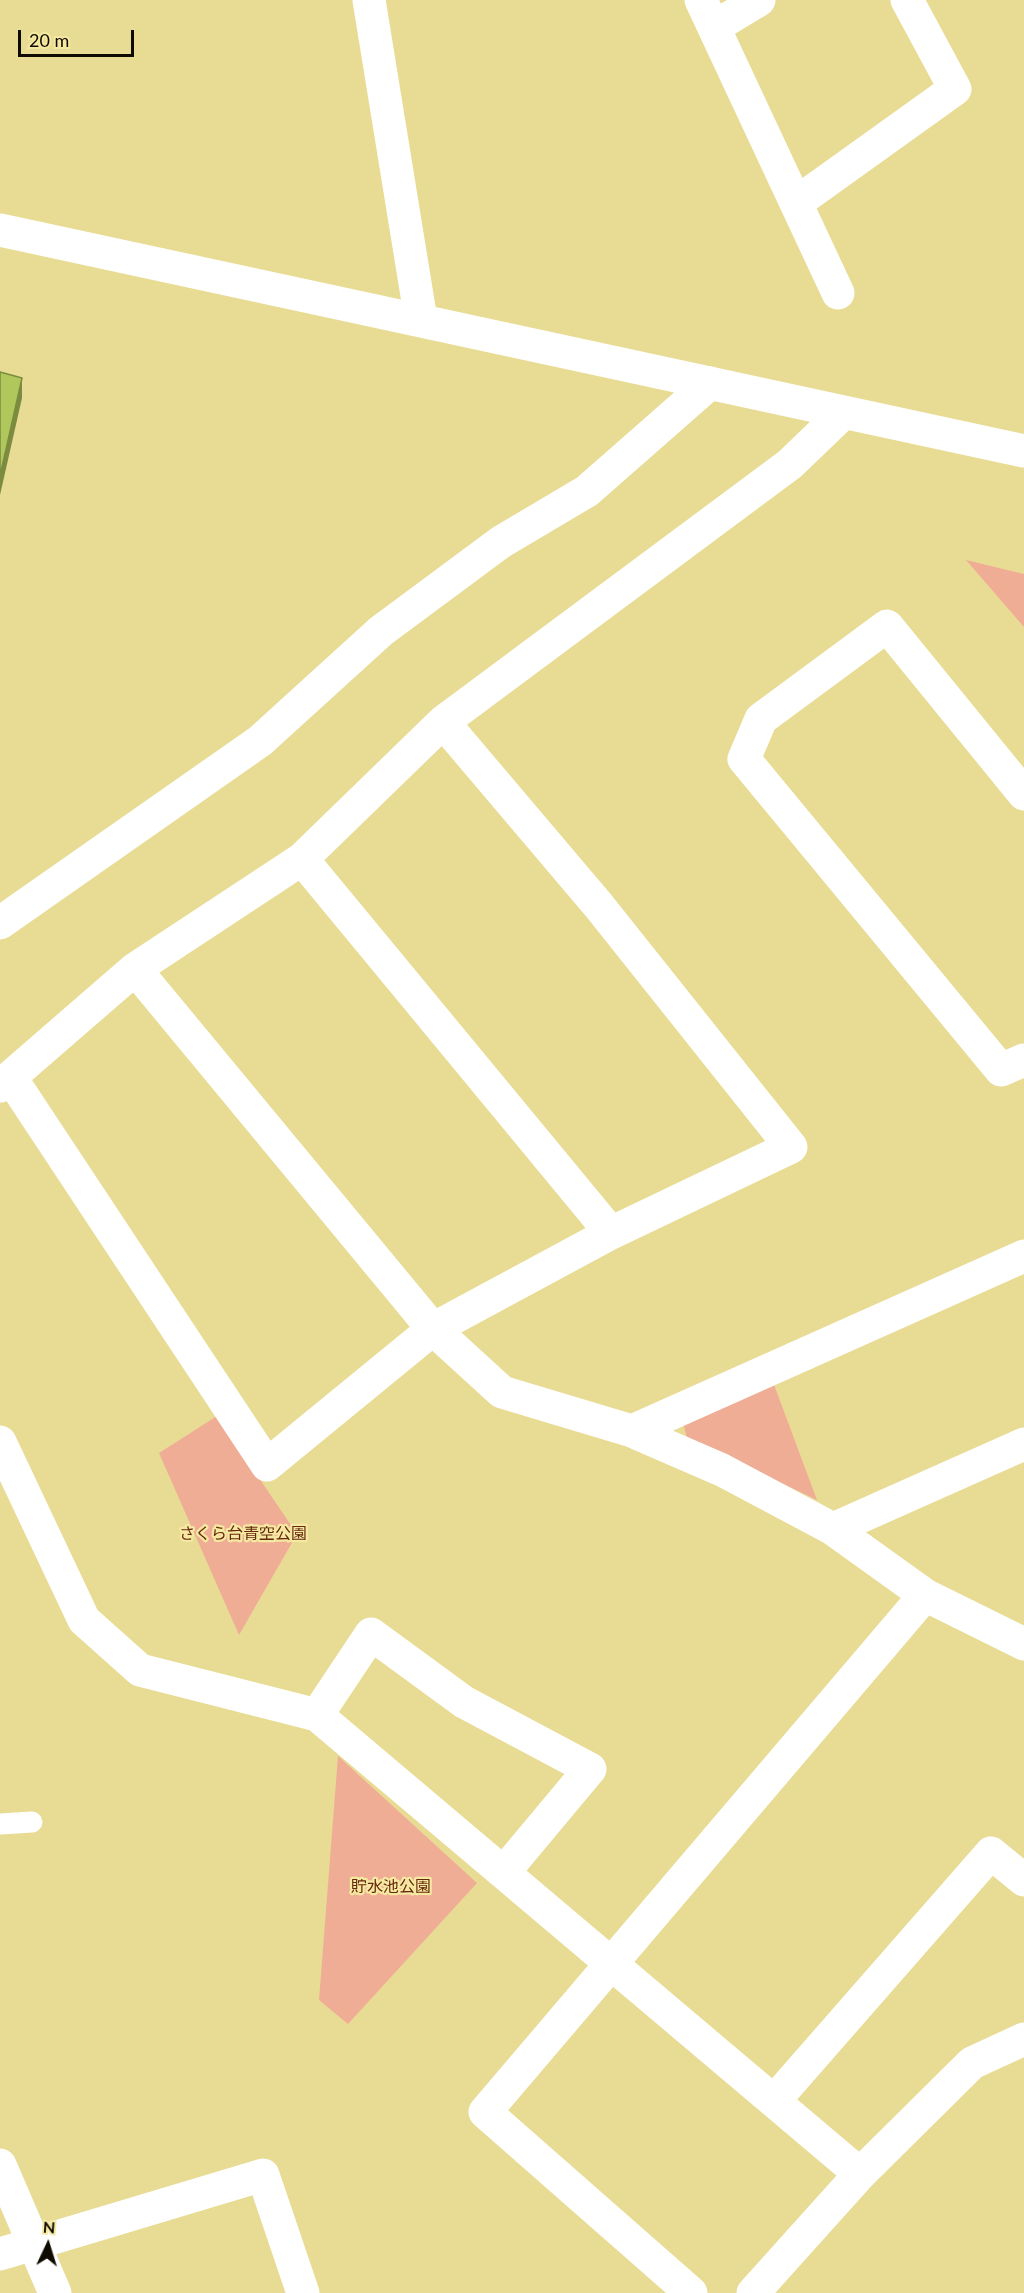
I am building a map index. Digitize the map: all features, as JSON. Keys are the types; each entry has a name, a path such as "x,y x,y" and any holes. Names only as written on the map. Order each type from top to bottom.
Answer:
{"street":[{"path":"369,0 421,320"},
{"path":"759,0 707,14 838,293"},
{"path":"796,203 955,89 907,0"},
{"path":"0,230 1024,451"},
{"path":"0,923 261,741 381,631 501,542 587,491 710,383"},
{"path":"443,722 599,906 791,1147 611,1233 432,1329 267,1465 5,1082 135,969 302,859 443,722 790,464 843,412"},
{"path":"1024,794 887,626 761,719 744,759 1002,1070 1024,1060"},
{"path":"302,859 611,1233"},
{"path":"135,969 432,1329 502,1392 632,1431 722,1470 833,1529 925,1595 1024,1644"},
{"path":"632,1431 1024,1256"},
{"path":"0,1442 84,1620 140,1670 317,1715 860,2174"},
{"path":"833,1529 1024,1444"},
{"path":"691,2293 485,2112 925,1595"},
{"path":"317,1715 371,1634 464,1702 590,1769 504,1872"},
{"path":"774,2101 991,1853 1024,1880"},
{"path":"753,2293 860,2174 972,2063 1024,2039"},
{"path":"0,2165 55,2293"},
{"path":"0,2254 33,2242 262,2175 303,2293"}],"lane":[{"path":"0,1824 32,1822"}],"green space":[{"path":"966,560 1024,574 1024,627"},
{"path":"773,1382 817,1500 687,1438 682,1419"},
{"name":"さくら台青空公園","path":"217,1416 297,1534 239,1635 159,1453"},
{"name":"貯水池公園","path":"338,1756 477,1883 348,2024 319,2000"}],"building":[{"path":"0,372 22,378 0,476"}]}
